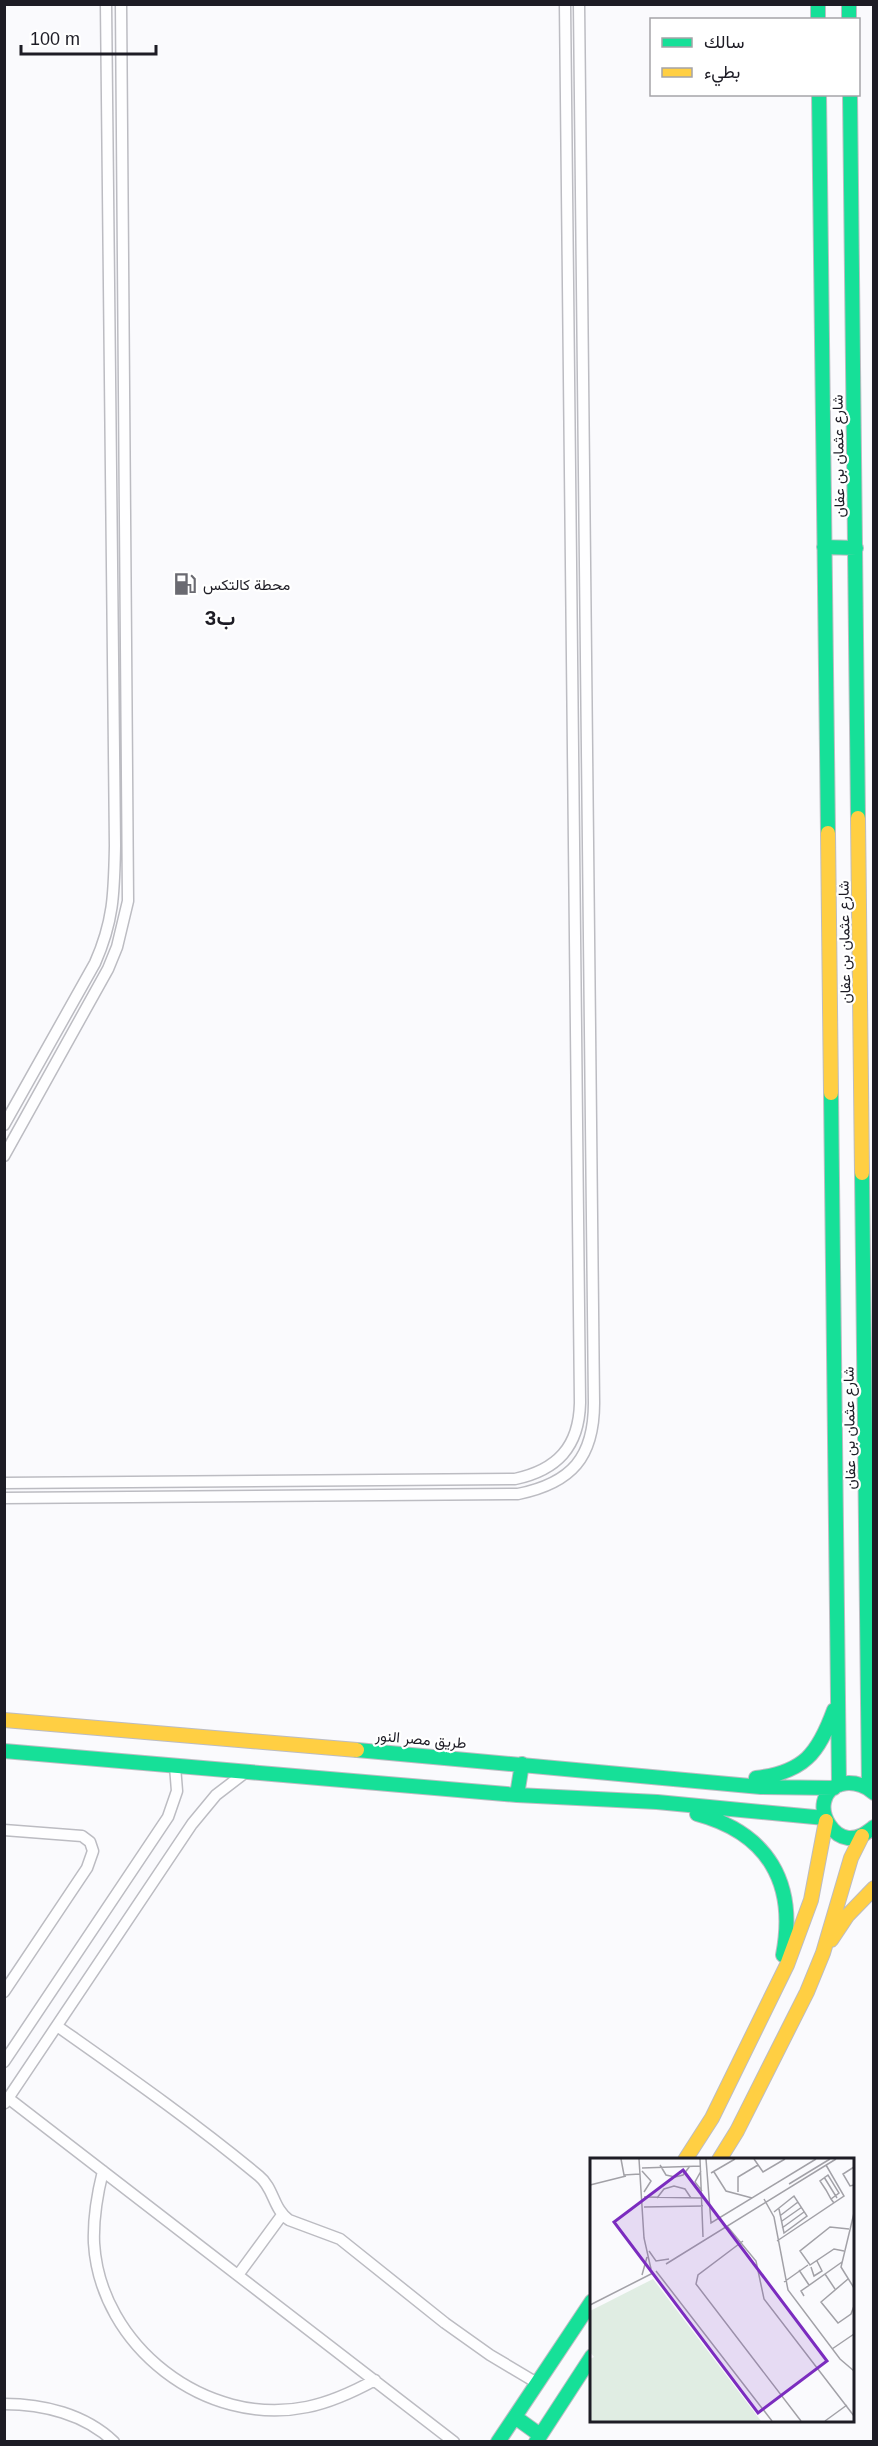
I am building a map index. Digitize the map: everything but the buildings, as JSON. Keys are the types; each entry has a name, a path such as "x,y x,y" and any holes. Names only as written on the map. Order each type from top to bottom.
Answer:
{"main road":[{"name":"شارع عثمان بن عفان","path":"774,1993 798,1938 811,1900 825,1820 824,1805 837,1786 838,1698 819,96"},
{"name":"شارع عثمان بن عفان","path":"850,96 868,1647 872,1791"},
{"path":"824,547 856,548"},
{"path":"868,1647 873,1671"},
{"path":"697,1781 776,1777 799,1768 817,1751 838,1698"},
{"name":"طريق مصر النور","path":"4,1720 522,1764 761,1787 837,1786 855,1782 872,1791"},
{"path":"4,1751 517,1795 657,1802 825,1820 837,1834 845,1838 870,1832"},
{"path":"517,1795 522,1764"},
{"path":"657,1802 682,1812 706,1815 729,1824 749,1837 760,1848 778,1874 786,1896 789,1920 787,1944 774,1993 712,2118 686,2158"},
{"path":"720,2158 743,2121 807,1992 823,1953 851,1858 870,1832"},
{"path":"823,1953 847,1916 873,1888"},
{"path":"498,2442 590,2303"},
{"path":"515,2417 538,2438 590,2358"}],"street":[{"path":"4,1125 95,963 104,944 113,905 115,838 106,4"},
{"path":"4,1156 108,969 117,947 128,901 121,4"},
{"path":"4,1483 515,1479 533,1475 550,1467 564,1454 574,1439 579,1421 580,1403 565,4"},
{"path":"4,1498 519,1494 546,1487 559,1480 579,1461 592,1435 594,1380 579,4"},
{"path":"4,2062 168,1817 177,1791 175,1766"},
{"path":"246,1772 216,1795 192,1824 6,2100 103,2171 454,2442"},
{"path":"4,1830 82,1836 90,1842 93,1851 87,1869 4,1992"},
{"path":"57,2026 207,2133 263,2179 282,2215 340,2239 445,2323 490,2355 537,2383"},
{"path":"103,2171 95,2207 94,2244 101,2281 121,2324 137,2347 164,2373 196,2392 231,2405 269,2410 306,2408 333,2400 375,2380"},
{"path":"238,2275 282,2215"},
{"path":"4,2404 24,2404 54,2410 83,2421 114,2442"}],"traffic: fast":[{"path":"818,4 818,18"},
{"path":"849,4 849,18"},
{"path":"819,96 828,833"},
{"path":"850,96 858,818"},
{"path":"824,547 856,548"},
{"path":"831,1093 839,1785"},
{"path":"862,1173 869,1789"},
{"path":"756,1778 786,1771 807,1758 822,1738 834,1710"},
{"path":"357,1750 761,1787 834,1788"},
{"path":"4,1751 517,1795 657,1802 825,1818"},
{"path":"517,1795 522,1764"},
{"path":"874,1793 861,1785 846,1783 832,1788 824,1802 826,1819 838,1834 848,1838 859,1837 874,1827"},
{"path":"697,1814 722,1823 742,1834 759,1848 772,1865 781,1884 785,1905 786,1929 783,1955"},
{"path":"498,2442 590,2304"},
{"path":"536,2442 590,2359"},
{"path":"515,2417 540,2435"}],"traffic: slow":[{"path":"858,818 862,1173"},
{"path":"828,833 831,1093"},
{"path":"4,1720 357,1750"},
{"path":"686,2158 712,2118 787,1965 811,1900 826,1821"},
{"path":"720,2158 737,2131 807,1992 823,1953 851,1858 862,1836"},
{"path":"831,1940 847,1916 874,1888"}],"place":[{"name":"محطة كالتكس","path":"185,584"}],"district":[{"name":"ب3","path":"220,617"}]}
